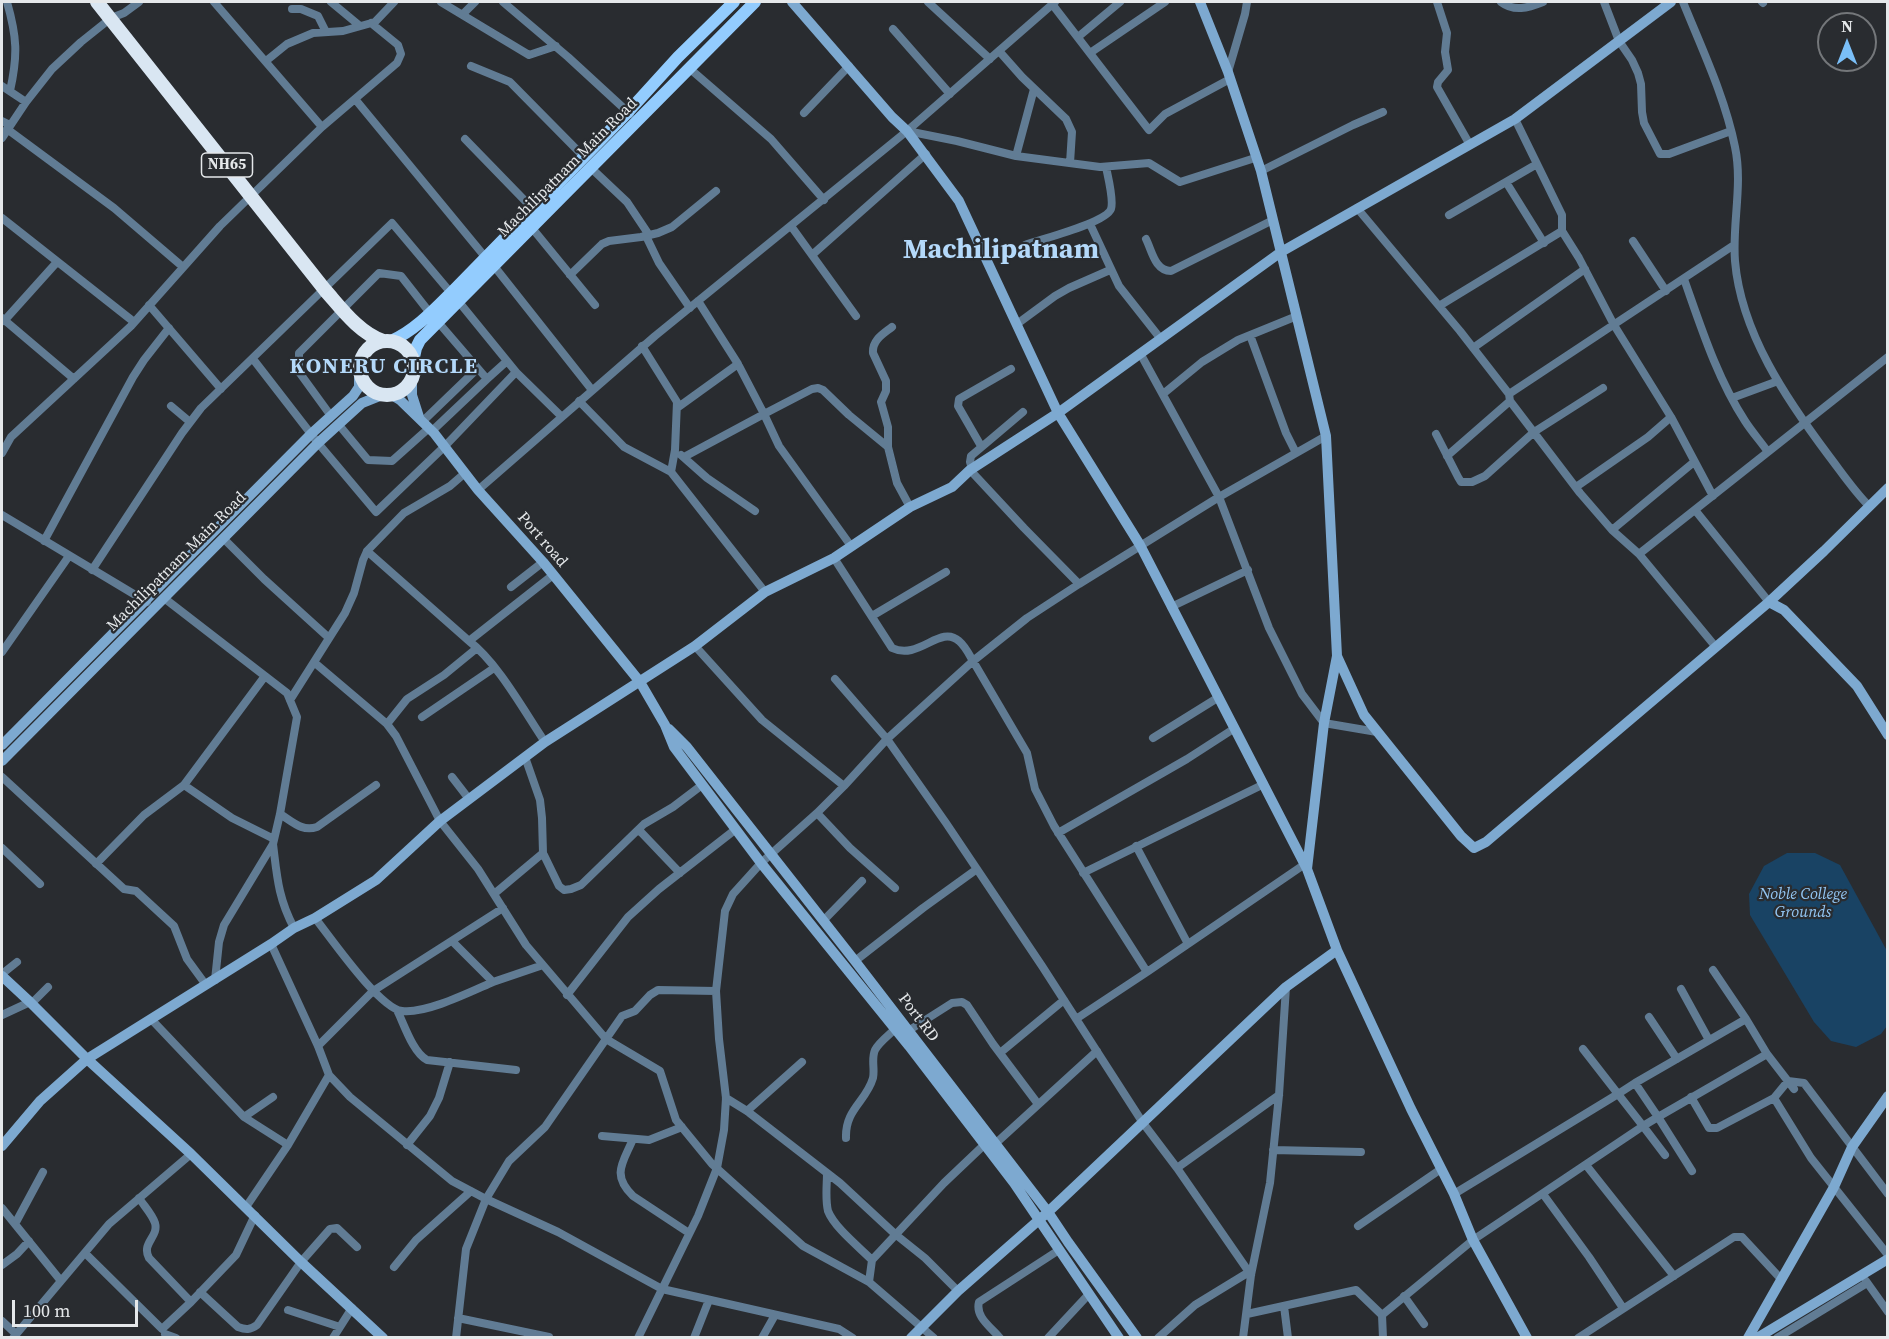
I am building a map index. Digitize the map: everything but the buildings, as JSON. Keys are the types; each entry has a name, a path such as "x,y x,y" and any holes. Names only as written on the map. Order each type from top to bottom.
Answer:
{"highway":[{"name":"NH65","path":"97,2 325,290 359,326 374,338 405,348 413,362"},
{"path":"359,326 366,344 365,351"},
{"path":"387,341 370,346 361,357 359,373 367,388 374,393 387,395 400,392 412,379 413,362"}],"main road":[{"name":"Machilipatnam Main Road","path":"413,362 416,348 434,318 490,262 533,209 678,57 734,2"},
{"name":"Machilipatnam Main Road","path":"490,262 532,228 755,2"},
{"name":"Machilipatnam Main Road","path":"387,341 399,338 434,318"}],"street":[{"path":"7,2 17,51 10,91"},
{"path":"2,138 52,69 111,18 124,13 139,2"},
{"path":"214,2 322,127"},
{"path":"331,2 360,26"},
{"path":"266,61 287,44 313,33 343,31 375,22 394,2"},
{"path":"441,2 529,55 556,46"},
{"path":"463,14 474,2"},
{"path":"503,2 556,46 637,121"},
{"path":"792,2 892,117 908,131 959,201 1058,413 1140,545 1306,866 1337,950 1411,1109 1454,1194 1473,1240 1527,1338"},
{"path":"928,2 990,59"},
{"path":"1078,37 1120,2"},
{"path":"1090,53 1165,2"},
{"path":"1076,1019 1306,866 1324,723 1337,656 1326,436 1261,171 1229,75 1200,2"},
{"path":"478,490 642,346 908,131 1054,3 1149,130 1165,114 1229,75 1247,2"},
{"path":"1437,2 1447,33 1445,52 1448,70 1438,82 1437,87 1470,145"},
{"path":"1501,2 1512,9 1543,2"},
{"path":"1604,2 1619,40 1638,73 1644,123 1660,154 1669,154 1731,131"},
{"path":"2,1146 40,1101 87,1059 294,928 315,918 376,880 440,820 545,742 695,646 765,592 834,558 910,507 952,487 971,470 1058,413 1281,252 1515,119 1671,2"},
{"path":"1683,2 1711,71 1736,149 1737,197 1734,245 1738,283 1746,313 1770,369 1804,423 1863,500"},
{"path":"292,9 301,9 318,16 326,32"},
{"path":"2,450 12,437 134,322 251,195 322,127 397,63 401,54 398,45 371,23"},
{"path":"893,29 950,94"},
{"path":"999,51 1066,119 1072,132 1070,163"},
{"path":"471,66 510,82 584,157"},
{"path":"804,113 849,66"},
{"path":"689,68 771,139 824,200"},
{"path":"2,86 26,102"},
{"path":"1016,156 1034,89"},
{"path":"355,99 592,390"},
{"path":"1261,171 1383,112"},
{"path":"1515,119 1562,215 1562,231 1614,325 1671,417 1713,496"},
{"path":"2,121 114,208 183,267"},
{"path":"908,131 1016,156 1106,167 1149,163 1180,182 1255,158"},
{"path":"465,139 533,209"},
{"path":"812,255 926,154"},
{"path":"1449,215 1537,164"},
{"path":"1025,244 1090,224 1107,214 1111,208 1106,167"},
{"path":"591,168 627,202 659,262 690,308"},
{"path":"1506,182 1544,243"},
{"path":"570,275 602,244 647,236 672,227 716,191"},
{"path":"1358,208 1473,348 1576,487 1612,530 1639,554 1715,646"},
{"path":"2,218 134,322"},
{"path":"1146,239 1159,268 1171,271 1273,220"},
{"path":"92,570 201,408 393,223 516,372 561,416"},
{"path":"1090,224 1110,270 1124,294 1160,338"},
{"path":"791,226 856,316"},
{"path":"532,228 594,305"},
{"path":"1439,306 1562,231"},
{"path":"1633,241 1666,291"},
{"path":"1447,456 1509,398 1734,245"},
{"path":"57,262 3,319 74,379"},
{"path":"1473,348 1585,269"},
{"path":"1017,324 1055,296 1110,270"},
{"path":"331,416 299,372 298,353 379,273 401,276 487,379"},
{"path":"1684,279 1723,381 1746,422 1768,452"},
{"path":"698,302 738,364 779,447 851,546"},
{"path":"150,305 221,389"},
{"path":"1163,394 1202,362 1250,335 1297,316"},
{"path":"892,327 876,340 872,348 886,381 886,391 881,402 888,427 888,447 897,483 910,507"},
{"path":"44,542 133,377 169,328"},
{"path":"1250,335 1286,433 1296,453"},
{"path":"642,346 677,402 675,450 671,472"},
{"path":"1140,353 1219,497 1269,628 1302,694 1324,723 1377,732"},
{"path":"1639,554 1887,357"},
{"path":"253,359 314,439 376,512 445,446 516,372"},
{"path":"426,425 507,361"},
{"path":"677,408 738,364"},
{"path":"339,425 368,460 392,461 477,369"},
{"path":"981,447 958,406 959,399 1011,369"},
{"name":"Machilipatnam Main Road","path":"2,745 150,604 164,598 224,538 314,439 331,416 353,396 359,387 359,373"},
{"name":"Port road","path":"412,379 412,395 426,425"},
{"path":"1732,398 1778,381"},
{"path":"684,457 812,389 818,388 829,394 849,415 888,447"},
{"path":"1436,435 1461,482 1472,482 1485,476 1534,432 1603,388"},
{"name":"Machilipatnam Main Road","path":"2,761 150,604 314,439 339,425 362,403 387,395"},
{"name":"Port road","path":"387,395 400,400 445,446 478,490 543,562 640,682 665,724"},
{"path":"579,401 624,447 671,472 765,592"},
{"path":"171,406 190,422"},
{"path":"1023,412 970,459 971,470 1079,584"},
{"path":"1576,487 1648,437 1671,417"},
{"path":"638,1338 689,1233 717,1167 724,1130 726,1098 718,1039 716,991 725,911 733,894 761,863 818,813 887,739 973,661 1027,618 1140,545 1326,436"},
{"path":"675,450 716,485 755,512"},
{"path":"1612,530 1694,462"},
{"path":"290,700 345,613 354,594 367,551 404,513 450,486 465,473"},
{"path":"1337,656 1364,715 1461,836 1474,848 1486,842 1769,602 1824,551 1863,500 1887,488"},
{"path":"1695,510 1769,602 1784,610 1857,686 1887,735"},
{"path":"2,515 150,604"},
{"path":"224,538 264,579 329,638"},
{"path":"367,551 477,648 494,668 545,742"},
{"path":"2,652 69,556"},
{"path":"834,558 892,648 900,652 910,652 944,636 952,636 963,645 1027,753 1035,789 1058,834 1148,972"},
{"path":"512,587 543,562"},
{"path":"1172,607 1248,570"},
{"path":"872,616 946,572"},
{"path":"469,641 553,575"},
{"path":"164,598 287,693 297,717 273,842 224,925 211,982"},
{"path":"695,646 762,720 844,786"},
{"path":"387,724 406,699 444,675 477,648"},
{"path":"315,663 387,724 396,736 440,820 478,869 526,945 606,1039 660,1071 676,1120 717,1167 803,1246 869,1282 934,1338"},
{"path":"422,717 494,668"},
{"path":"96,864 144,815 184,784 265,676"},
{"path":"836,679 887,739 977,869 1143,1123 1250,1274"},
{"path":"1153,738 1219,697"},
{"path":"665,724 674,747 761,863 990,1144 1044,1216 1068,1242 1137,1338"},
{"name":"Port RD","path":"665,724 687,747 855,961 990,1144"},
{"path":"1058,834 1235,728"},
{"path":"525,757 540,800 543,818 543,853 564,890 581,885 639,830 702,785"},
{"path":"2,777 124,889 136,891 174,926 188,959 211,982"},
{"path":"452,777 469,799"},
{"path":"184,784 232,818 273,842"},
{"path":"1083,873 1264,784"},
{"path":"280,814 303,828 311,829 376,785"},
{"path":"818,813 850,848 895,888"},
{"path":"567,995 628,917 736,829"},
{"path":"639,830 680,873"},
{"path":"273,842 279,892 285,912 294,928"},
{"path":"1136,846 1188,944"},
{"path":"2,848 40,884"},
{"path":"494,894 543,853"},
{"path":"855,961 977,869"},
{"path":"823,921 862,881"},
{"path":"318,1046 373,991 503,908"},
{"path":"315,918 373,991 397,1010 420,1011 543,965"},
{"path":"452,941 493,982"},
{"path":"271,944 329,1075 350,1097 452,1181 558,1232 662,1289 839,1329 853,1338"},
{"path":"911,1338 958,1291 1044,1216 1286,987 1337,950"},
{"path":"17,962 2,975 87,1059 191,1154 301,1262 383,1338"},
{"path":"1713,970 1767,1054 1794,1089"},
{"path":"2,1015 31,1002 48,987"},
{"path":"1243,1338 1250,1274 1270,1183 1279,1095 1286,987"},
{"path":"1681,989 1709,1040"},
{"path":"456,1338 466,1249 486,1199 508,1161 545,1127 622,1016 636,1011 654,992 665,990 716,991"},
{"path":"1000,1053 1064,1000"},
{"path":"908,1031 952,1003 962,1002 967,1005 1038,1104"},
{"path":"397,1010 416,1050 427,1060 516,1070"},
{"path":"1649,1017 1677,1059"},
{"path":"151,1019 244,1117 288,1145"},
{"path":"1454,1194 1635,1083 1746,1019"},
{"path":"846,1138 848,1119 872,1081 875,1049 895,1029"},
{"path":"1583,1049 1665,1155"},
{"path":"869,1282 872,1260 944,1183 1097,1051"},
{"path":"1382,1315 1473,1240 1643,1126 1767,1054"},
{"path":"407,1145 430,1116 439,1098 450,1062"},
{"path":"747,1111 802,1062"},
{"path":"246,1207 288,1145 329,1075"},
{"path":"1691,1097 1709,1128 1713,1129 1773,1098 1788,1081"},
{"path":"1788,1081 1804,1083 1887,1194"},
{"path":"1635,1083 1692,1171"},
{"path":"1177,1168 1279,1095"},
{"path":"244,1117 273,1097"},
{"path":"726,1098 747,1111 840,1183 894,1234 925,1258 958,1291"},
{"path":"1773,1098 1811,1158 1887,1257 1864,1279 1777,1338"},
{"path":"1748,1338 1834,1187 1852,1148 1886,1102"},
{"path":"602,1136 649,1140 682,1127"},
{"path":"633,1139 620,1172 625,1188 633,1196 689,1233"},
{"path":"1273,1150 1361,1152"},
{"path":"2,1321 15,1336 109,1224 191,1154"},
{"path":"1586,1165 1674,1276"},
{"path":"1358,1226 1441,1169"},
{"path":"15,1224 43,1172"},
{"path":"827,1173 826,1198 833,1220 872,1260"},
{"path":"394,1267 416,1240 471,1191"},
{"path":"1543,1194 1623,1308"},
{"path":"139,1198 155,1222 154,1233 146,1253 191,1302"},
{"path":"2,1208 61,1281"},
{"path":"164,1333 236,1255 255,1215"},
{"path":"1044,1216 1059,1250 1119,1338"},
{"path":"200,1292 238,1327 245,1330 252,1328 301,1262 330,1229 337,1228 357,1247"},
{"path":"1578,1338 1734,1237 1742,1237 1781,1279"},
{"path":"2,1265 29,1241"},
{"path":"1000,1338 978,1314 979,1302 1059,1250"},
{"path":"85,1253 164,1333 176,1338"},
{"path":"1158,1338 1195,1305 1250,1274"},
{"path":"1864,1279 1886,1309"},
{"path":"1758,1338 1864,1279"},
{"path":"1247,1314 1356,1290 1382,1315 1383,1338"},
{"path":"1048,1338 1089,1294"},
{"path":"1404,1296 1424,1324"},
{"path":"694,1338 709,1300"},
{"path":"1284,1306 1288,1338"},
{"path":"333,1338 352,1308"},
{"path":"288,1310 340,1327"},
{"path":"762,1338 775,1315"},
{"path":"458,1318 549,1337"}],"green space":[{"name":"Noble College Grounds","path":"1787,853 1815,853 1840,865 1887,951 1887,1026 1881,1034 1856,1047 1831,1041 1814,1022 1750,915 1749,894 1764,866"}],"district":[{"name":"Machilipatnam","path":"1001,251"},
{"name":"KONERU CIRCLE","path":"384,367"}]}
